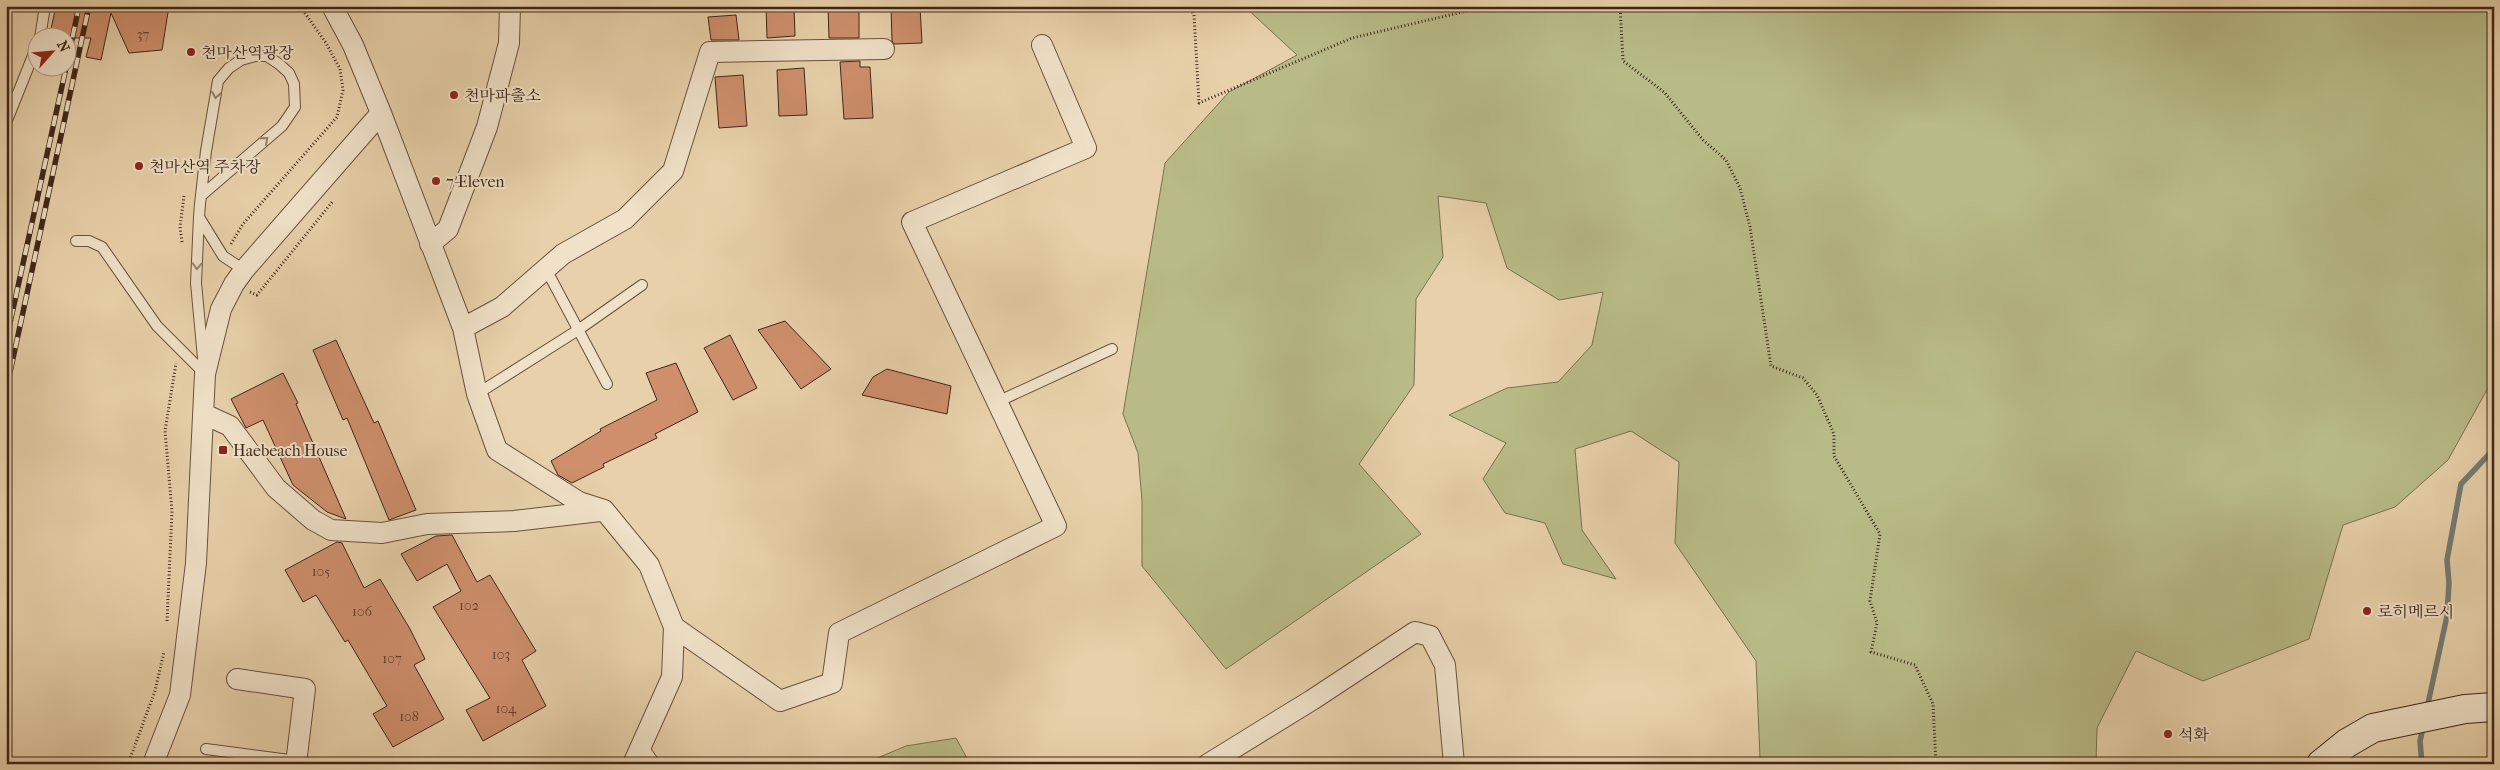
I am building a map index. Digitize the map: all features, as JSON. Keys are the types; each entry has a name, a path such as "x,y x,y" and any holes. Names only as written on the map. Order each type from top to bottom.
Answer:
{"street":[{"path":"332,6 353,45 381,113 463,328 477,394 497,450 579,502 604,510 649,565 674,627 672,677 638,755"},
{"path":"430,244 448,229 486,127 509,43 510,6"},
{"path":"674,627 780,701 832,683 839,634 1056,526 912,222 1086,148 1042,45"},
{"path":"463,328 502,307 563,254 625,219 673,171 710,52 884,49"},
{"path":"153,764 180,695 196,563 205,374 221,309 239,277 381,113"},
{"path":"204,414 230,426 276,488 313,520 331,530 382,534 427,524 514,522 604,510"},
{"path":"1212,763 1415,632 1430,636 1445,665 1451,762"},
{"path":"237,679 305,689 297,762"},
{"path":"2321,764 2347,742 2373,728 2465,709 2494,707"}],"lane":[{"path":"42,28 45,6"},
{"path":"202,195 282,126 295,107 294,84 289,74 267,56 254,56 241,60 229,68 218,81 206,151 199,217 196,284 205,374"},
{"path":"6,123 28,68"},
{"path":"199,217 223,256 239,277"},
{"path":"76,241 89,241 102,247 157,326 205,374"},
{"path":"546,269 607,384"},
{"path":"477,394 578,330 642,285"},
{"path":"997,402 1112,349"},
{"path":"206,749 297,762"},
{"path":"638,755 655,764"}],"path":[{"path":"223,256 243,224 338,117 343,90 340,69 326,43 300,6"},
{"path":"1189,6 1194,15 1198,103 1352,38 1488,6"},
{"path":"1620,6 1623,61 1664,92 1703,140 1726,160 1740,188 1750,227 1771,366 1803,378 1817,395 1834,434 1834,456 1880,534 1870,601 1877,623 1871,652 1915,665 1933,704 1936,764"},
{"path":"182,244 180,227 185,194"},
{"path":"239,277 257,295 337,196"},
{"path":"167,623 172,511 165,431 174,369 180,349"},
{"path":"128,764 155,691 164,649"}],"green space":[{"path":"1244,6 2494,6 2494,377 2448,460 2395,507 2343,525 2309,639 2203,681 2136,651 2097,728 2096,764 1765,764 1760,758 1756,661 1675,543 1679,462 1631,431 1575,449 1582,530 1616,579 1563,564 1545,523 1505,513 1483,479 1506,443 1449,415 1507,388 1558,382 1592,345 1603,292 1559,300 1507,268 1486,203 1438,196 1443,257 1416,299 1414,385 1359,464 1421,534 1226,669 1142,566 1142,501 1138,453 1123,414 1165,163 1229,92 1297,55"},
{"path":"956,738 970,764 863,764 906,746"}],"building":[{"path":"56,6 169,6 162,50 129,53 111,13 101,60 86,57 91,38 78,38 78,28 51,28"},
{"path":"766,6 794,6 795,36 767,38"},
{"path":"828,6 859,6 859,38 829,38"},
{"path":"891,6 920,6 922,43 894,44 892,41"},
{"path":"736,15 739,40 711,40 708,17"},
{"path":"860,61 860,67 870,67 873,118 844,119 840,62"},
{"path":"804,68 807,115 779,116 777,70"},
{"path":"743,75 747,126 719,128 715,77"},
{"path":"785,321 831,369 801,389 758,330"},
{"path":"730,335 757,388 733,400 704,348"},
{"path":"336,340 374,423 378,421 416,510 389,520 347,418 343,420 313,350"},
{"path":"676,363 698,412 655,434 657,438 603,464 604,467 572,483 558,475 551,461 601,431 600,429 657,400 646,373"},
{"path":"887,369 951,386 947,414 862,395 873,377"},
{"path":"283,373 298,403 296,404 346,519 327,512 293,485 263,420 246,428 231,399"},
{"path":"452,535 477,582 490,575 536,651 522,660 546,706 483,741 466,710 490,698 433,607 461,591 447,564 417,581 401,554 436,536"},
{"path":"337,542 342,543 364,588 380,579 410,629 425,659 414,665 444,719 393,747 373,714 387,706 348,640 345,642 316,595 303,602 285,570"}],"waterway":[{"path":"2427,708 2447,616 2449,583 2447,560 2461,484 2494,449"},
{"path":"2422,764 2420,741 2424,724"}],"railway":[{"path":"74,28 79,6"},
{"path":"6,391 89,6"},
{"path":"6,341 64,78"}],"place":[{"name":"천마산역광장","path":"191,52"},
{"name":"천마파출소","path":"454,95"},
{"name":"천마산역 주차장","path":"139,166"},
{"name":"7-Eleven","path":"436,181"},
{"name":"Haebeach House","path":"223,450"},
{"name":"로히메르시","path":"2367,611"},
{"name":"석화","path":"2168,734"}]}
